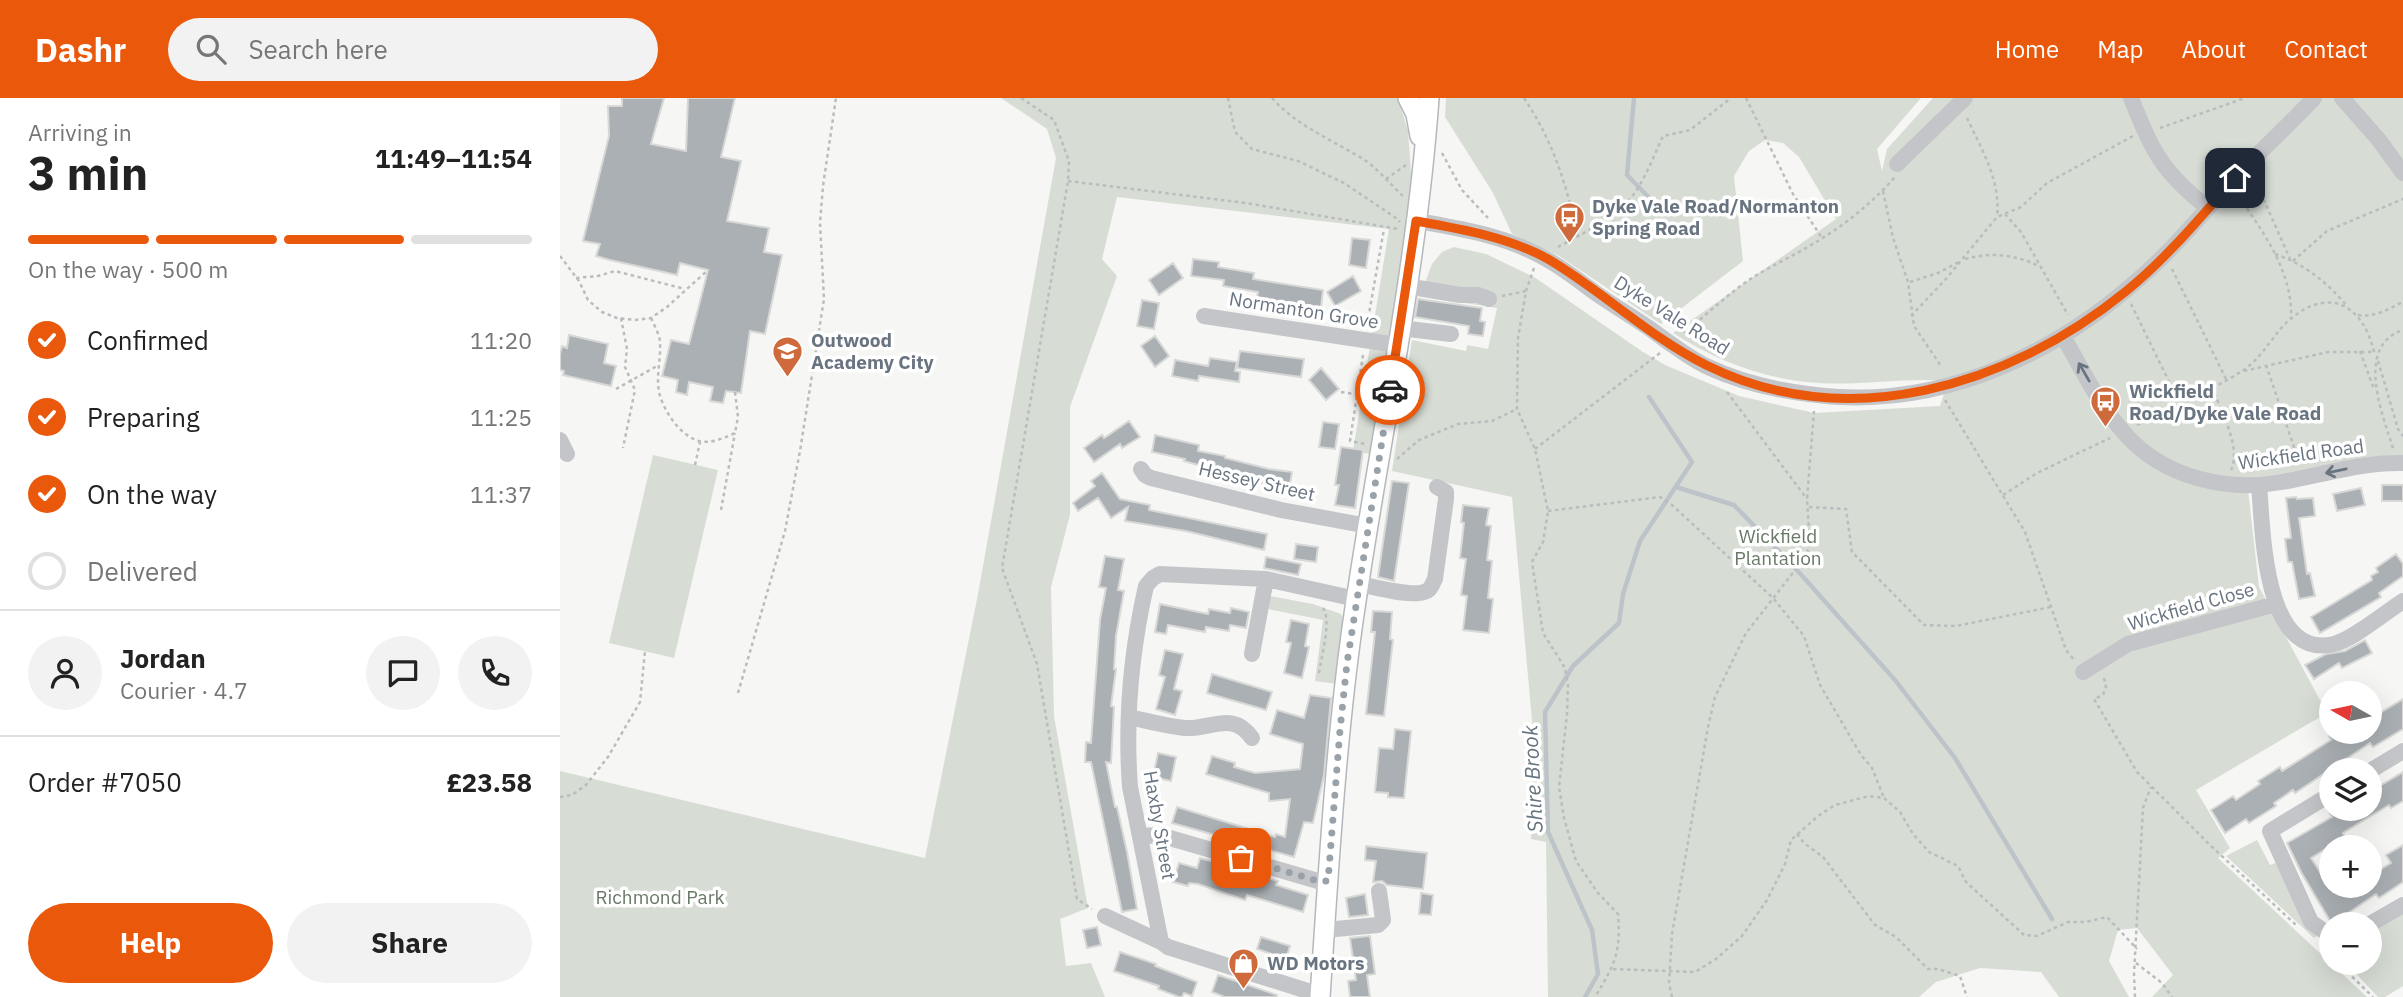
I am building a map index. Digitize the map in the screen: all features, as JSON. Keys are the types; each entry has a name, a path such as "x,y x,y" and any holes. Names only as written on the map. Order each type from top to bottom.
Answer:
{"main road":[{"path":"1408,98 1432,148"},
{"path":"1320,996 1340,730 1376,452 1398,337 1412,228 1432,148 1429,98"}],"street":[{"path":"2131,98 2159,161 2186,191 2208,208"},
{"name":"Dyke Vale Road","path":"1412,228 1494,237 1513,243 1542,257 1704,365 1730,376 1779,390 1816,396 1865,398 1911,394 1989,373 2069,332 2124,292 2165,255 2314,98"},
{"path":"2342,98 2379,140 2403,173"},
{"path":"1899,167 1962,100"},
{"path":"1406,286 1460,295 1478,295 1489,299"},
{"name":"Normanton Grove","path":"1204,316 1398,337 1451,334"},
{"name":"Wickfield Road","path":"2069,332 2100,400 2123,432 2158,460 2197,479 2216,484 2259,485 2361,466 2400,463"},
{"name":"Hessey Street","path":"1141,469 1144,475 1152,478 1281,510 1368,526"},
{"path":"2259,485 2263,541 2276,604 2293,633 2307,644 2320,647 2338,643 2403,601"},
{"name":"Haxby Street","path":"1161,942 1130,787 1131,667 1146,586 1160,574 1266,579 1312,589 1423,593 1430,589 1434,579 1446,499 1446,492 1437,487"},
{"path":"1252,654 1266,579"},
{"name":"Wickfield Close","path":"2090,668 2128,644 2276,604"},
{"path":"1129,716 1190,728 1224,721 1237,725 1252,738"},
{"path":"2382,764 2403,751"},
{"path":"2319,801 2270,831 2311,922 2319,928"},
{"path":"1140,835 1163,836 1318,881 1328,881"},
{"path":"1325,930 1378,925 1383,920 1379,891"},
{"path":"2382,917 2403,905"},
{"path":"1105,916 1168,947 1320,996"},
{"path":"1267,997 1274,981"}],"path":[{"path":"738,693 785,531 800,452 824,299 820,223 836,98"},
{"path":"1021,98 1054,120 1069,161 1068,181 1002,568 1037,664 1077,899"},
{"path":"1228,98 1235,132 1252,149 1298,161 1344,183 1412,228"},
{"path":"1272,98 1283,111 1361,157 1405,199"},
{"path":"1524,98 1538,118 1563,176 1578,236"},
{"path":"1595,997 1612,969 1620,942 1618,914 1598,893 1576,861 1564,818 1559,787 1568,685 1565,668 1543,633 1532,562 1543,542 1548,511 1535,449 1517,409 1518,338 1526,290 1542,257 1622,208 1643,178 1663,136 1690,130 1731,98"},
{"path":"1746,98 1793,194 1822,238"},
{"path":"2159,128 2245,98"},
{"path":"1962,100 1996,183 1999,199 1997,217"},
{"path":"1911,316 1997,217 2021,207 2047,183 2139,134"},
{"path":"1432,148 1462,190 1513,243"},
{"path":"1386,179 1406,164"},
{"path":"1535,449 1671,344 1732,293 1754,277 1822,238 1883,191 1899,167"},
{"path":"2255,180 2292,260"},
{"path":"1068,181 1246,203 1412,228"},
{"path":"1883,191 1893,238 1912,299 1911,316 1923,341 1941,366"},
{"path":"2239,197 2275,254 2287,280 2291,295 2291,318"},
{"path":"2292,260 2327,231 2403,199"},
{"path":"2006,214 2021,232 2069,332"},
{"path":"1366,331 1384,229"},
{"path":"1908,282 1938,273 1962,260 1995,254 2019,257 2039,266"},
{"path":"2275,254 2292,260 2321,279 2358,315 2376,352 2398,429 2403,436"},
{"path":"2165,255 2226,379"},
{"path":"560,256 588,300 602,312 635,320 651,318 708,270"},
{"path":"576,278 615,271 687,289"},
{"path":"1489,299 1526,290"},
{"path":"2124,292 2180,403"},
{"path":"2241,372 2258,359 2291,318 2324,302 2347,306"},
{"path":"2358,315 2366,317 2403,302"},
{"path":"621,318 627,349 625,366 635,390 623,448"},
{"path":"651,318 661,342 657,366 659,394 670,416 685,434 700,442 719,440 735,433"},
{"path":"2003,495 2036,473 2241,372 2328,352 2376,352 2403,330"},
{"path":"1364,348 1350,441 1395,461 1419,440 1458,424 1492,421 1517,409"},
{"path":"2360,351 2400,463"},
{"path":"2375,393 2378,358"},
{"path":"2266,365 2295,450 2295,463 2283,482"},
{"path":"616,389 657,366"},
{"path":"1730,376 1724,387 1807,499"},
{"path":"2212,387 2235,449 2232,469 2216,484"},
{"path":"1938,388 2025,532 2066,650 2075,661 2090,668 2106,687 2103,695 2094,699 2137,772 2303,932"},
{"path":"721,510 738,416 735,392"},
{"path":"1341,392 1380,398"},
{"path":"1672,997 1669,983 1672,934 1699,770 1715,697 1745,633 1810,547 1807,499 1816,396"},
{"path":"695,465 700,442"},
{"path":"1548,511 1660,497 1672,505 1773,598 1804,636 1820,685 1861,755 1872,768 1884,798 1900,812 1913,834 1929,852 1958,866 1966,882 2024,935 2037,936 2068,922 2085,922 2107,917 2137,948"},
{"path":"1809,507 1846,509 1852,552 1924,625 1956,626 2051,607"},
{"path":"1312,589 1327,614 1319,673"},
{"path":"560,797 572,795 586,785 608,757 640,702 645,651"},
{"path":"2135,997 2143,808 2151,787"},
{"path":"1612,969 1695,972 1716,959 1742,936 1767,900 1785,864 1791,840 1797,834 1835,805 1869,796 1884,798"},
{"path":"1797,834 1822,858 1875,925 1896,937 1928,969 1938,969 1960,976 1967,997"},
{"path":"2313,941 2319,946"},
{"path":"2136,963 2162,983 2172,997"},
{"path":"2350,975 2373,997"}],"green space":[{"name":"Richmond Park","path":"1001,98 1396,98 1408,131 1412,186 1376,455 1353,451 1389,229 1117,197 1102,259 1117,276 1070,407 1070,515 1051,587 1054,716 1088,908 1060,919 1066,966 1091,963 1105,997 560,997 560,771 925,858 978,594 1056,158 1047,129"},
{"name":"Wickfield Plantation","path":"1446,98 1921,98 1877,149 1882,171 1887,149 1933,98 2403,98 2403,458 2247,481 2259,587 2319,698 2319,718 2196,790 2230,848 2218,858 2319,952 2319,975 2343,975 2367,997 2152,997 2173,975 2137,928 2118,930 2109,961 2129,997 2059,997 2041,972 1980,968 1936,982 1919,997 1548,997 1546,842 1531,839 1534,743 1512,497 1392,471 1412,340 1466,351 1467,345 1488,349 1497,308 1420,296 1432,264 1442,252 1454,247 1486,254 1534,277 1665,365 1739,396 1814,413 1940,406 1948,381 1835,384 1780,378 1724,360 1673,333 1836,219 1799,157 1783,143 1765,140 1749,151 1734,176 1743,261 1661,324 1559,256 1512,234 1493,193 1445,117"},
{"path":"653,455 718,470 674,658 609,643"},
{"path":"1270,596 1313,604 1341,614 1345,623 1337,684 1315,681 1323,620 1268,609"},
{"path":"2257,840 2270,865 2278,862 2317,936 2314,938 2226,856"},
{"path":"2403,911 2403,986 2385,997 2378,997 2357,975 2382,975 2382,922"}],"building":[{"path":"622,98 664,98 651,144 686,151 688,98 735,98 721,157 741,161 727,221 769,228 764,252 782,255 765,334 750,331 741,393 726,391 723,403 710,401 713,387 689,382 687,395 676,392 678,380 662,376 671,340 689,344 708,270 680,263 677,275 610,260 596,256 600,244 583,241 609,136 608,106 622,106"},
{"path":"1352,238 1370,240 1366,268 1349,265"},
{"path":"1193,259 1219,262 1218,267 1254,273 1253,279 1323,290 1321,307 1257,298 1258,292 1223,286 1224,280 1191,276"},
{"path":"1173,263 1183,278 1159,295 1149,280"},
{"path":"1353,276 1361,291 1335,306 1327,292"},
{"path":"1418,299 1482,308 1480,321 1485,322 1483,336 1468,334 1469,326 1415,317"},
{"path":"1142,300 1159,303 1154,329 1137,326"},
{"path":"569,335 608,344 604,363 616,366 611,386 563,375 564,371 560,370 560,354 562,346 567,348"},
{"path":"1155,336 1169,356 1155,367 1141,346"},
{"path":"1240,351 1304,359 1301,377 1237,368"},
{"path":"1210,358 1237,362 1235,371 1240,372 1239,382 1199,376 1198,381 1172,376 1175,360 1208,366"},
{"path":"1321,368 1339,389 1326,400 1309,380"},
{"path":"1129,421 1140,437 1122,448 1120,444 1094,462 1084,448"},
{"path":"1323,422 1339,424 1335,449 1319,447"},
{"path":"1155,435 1199,445 1198,451 1292,472 1289,489 1201,470 1202,466 1184,461 1185,459 1152,452"},
{"path":"1341,447 1363,450 1355,508 1335,505"},
{"path":"1102,473 1120,499 1150,505 1149,510 1267,534 1264,550 1186,531 1125,521 1128,507 1111,518 1098,498 1078,511 1073,503 1095,486 1091,481"},
{"path":"1392,481 1409,483 1394,581 1378,577"},
{"path":"2382,485 2403,485 2403,501 2382,501"},
{"path":"2361,488 2365,505 2337,511 2333,494"},
{"path":"2286,498 2313,498 2315,516 2299,518 2307,574 2310,573 2315,596 2299,599 2292,562 2288,562 2285,539 2291,538"},
{"path":"1463,505 1489,508 1486,525 1491,526 1487,560 1492,561 1488,598 1493,599 1489,633 1463,630 1467,596 1461,595 1466,559 1460,558"},
{"path":"1296,544 1318,547 1316,562 1294,559"},
{"path":"2396,554 2403,564 2403,576 2379,593 2381,597 2320,633 2311,617 2372,580 2371,576 2378,572 2376,568"},
{"path":"1105,556 1124,559 1118,590 1124,591 1116,636 1116,669 1111,706 1114,707 1111,763 1106,762 1137,909 1122,912 1091,762 1085,762 1086,742 1091,743 1100,620 1106,588 1099,587"},
{"path":"1266,557 1301,564 1298,575 1264,568"},
{"path":"1160,604 1208,614 1209,609 1230,613 1231,608 1249,612 1246,628 1230,625 1229,631 1206,627 1205,632 1168,625 1166,634 1155,632"},
{"path":"1373,611 1392,612 1390,639 1393,640 1384,716 1366,714 1375,632 1371,632"},
{"path":"1291,620 1309,624 1305,646 1309,647 1302,678 1284,673 1291,643 1286,642"},
{"path":"2365,640 2372,653 2342,668 2339,663 2314,679 2305,665 2326,654 2345,651"},
{"path":"1165,650 1183,654 1174,689 1182,691 1175,715 1156,709 1165,677 1159,675"},
{"path":"1212,674 1272,692 1266,710 1207,693"},
{"path":"1310,695 1331,698 1324,775 1313,823 1304,822 1294,857 1172,823 1177,807 1275,837 1276,834 1285,837 1290,799 1269,801 1269,793 1206,774 1212,756 1235,763 1234,767 1255,773 1300,769 1303,744 1270,734 1277,710 1304,718"},
{"path":"2403,699 2403,729 2382,742 2382,712"},
{"path":"1395,729 1411,731 1404,798 1388,797 1388,793 1375,792 1379,748 1393,749"},
{"path":"2325,744 2368,744 2348,758 2319,758 2319,777 2295,793 2293,790 2274,803 2276,806 2249,823 2246,819 2225,833 2211,810 2233,796 2236,800 2280,767 2282,771"},
{"path":"1158,753 1176,757 1171,781 1153,777"},
{"path":"2403,772 2403,801 2391,808 2389,805 2382,809 2382,785"},
{"path":"2325,821 2363,821 2343,833 2344,835 2319,835 2319,853 2311,858 2319,870 2319,898 2370,898 2350,912 2325,912 2287,843"},
{"path":"2403,845 2403,882 2382,896 2382,869 2391,863 2386,855"},
{"path":"1366,846 1427,853 1423,889 1387,885 1382,881 1373,882 1376,861 1365,860"},
{"path":"1200,858 1278,881 1276,885 1308,895 1303,912 1247,895 1245,900 1198,884 1189,883 1188,886 1173,882 1179,863 1197,868"},
{"path":"1421,893 1433,895 1431,915 1419,914"},
{"path":"1365,894 1368,915 1349,917 1346,898"},
{"path":"1097,927 1101,945 1087,948 1083,930"},
{"path":"1370,936 1375,974 1367,975 1370,997 1350,997 1348,981 1356,980 1350,938"},
{"path":"1261,937 1290,946 1286,959 1257,949"},
{"path":"1120,952 1197,982 1192,996 1184,993 1179,997 1158,989 1159,986 1114,971"},
{"path":"1218,975 1277,995 1225,997 1212,992"}],"waterway":[{"name":"Shire Brook","path":"1634,98 1627,175 1662,211"},
{"name":"Shire Brook","path":"1585,997 1598,974 1592,930 1548,832 1545,712 1573,666 1619,623 1623,594 1640,541 1692,462 1649,397"},
{"path":"1676,487 1734,505 1796,569 1895,680 1955,758 2052,919"}],"way so far":[{"path":"1241,858 1318,881 1328,881 1347,663 1390,390"}],"place":[{"name":"Dyke Vale Road/Normanton Spring Road","path":"1569,244"},
{"name":"Outwood Academy City","path":"788,378"},
{"name":"Wickfield Road/Dyke Vale Road","path":"2106,429"},
{"name":"WD Motors","path":"1244,990"}],"route":[{"path":"1390,390 1416,221 1494,237 1545,258 1704,365 1742,381 1816,396 1865,398 1911,394 1957,384 1989,373 2063,336 2143,276 2235,178"}]}
